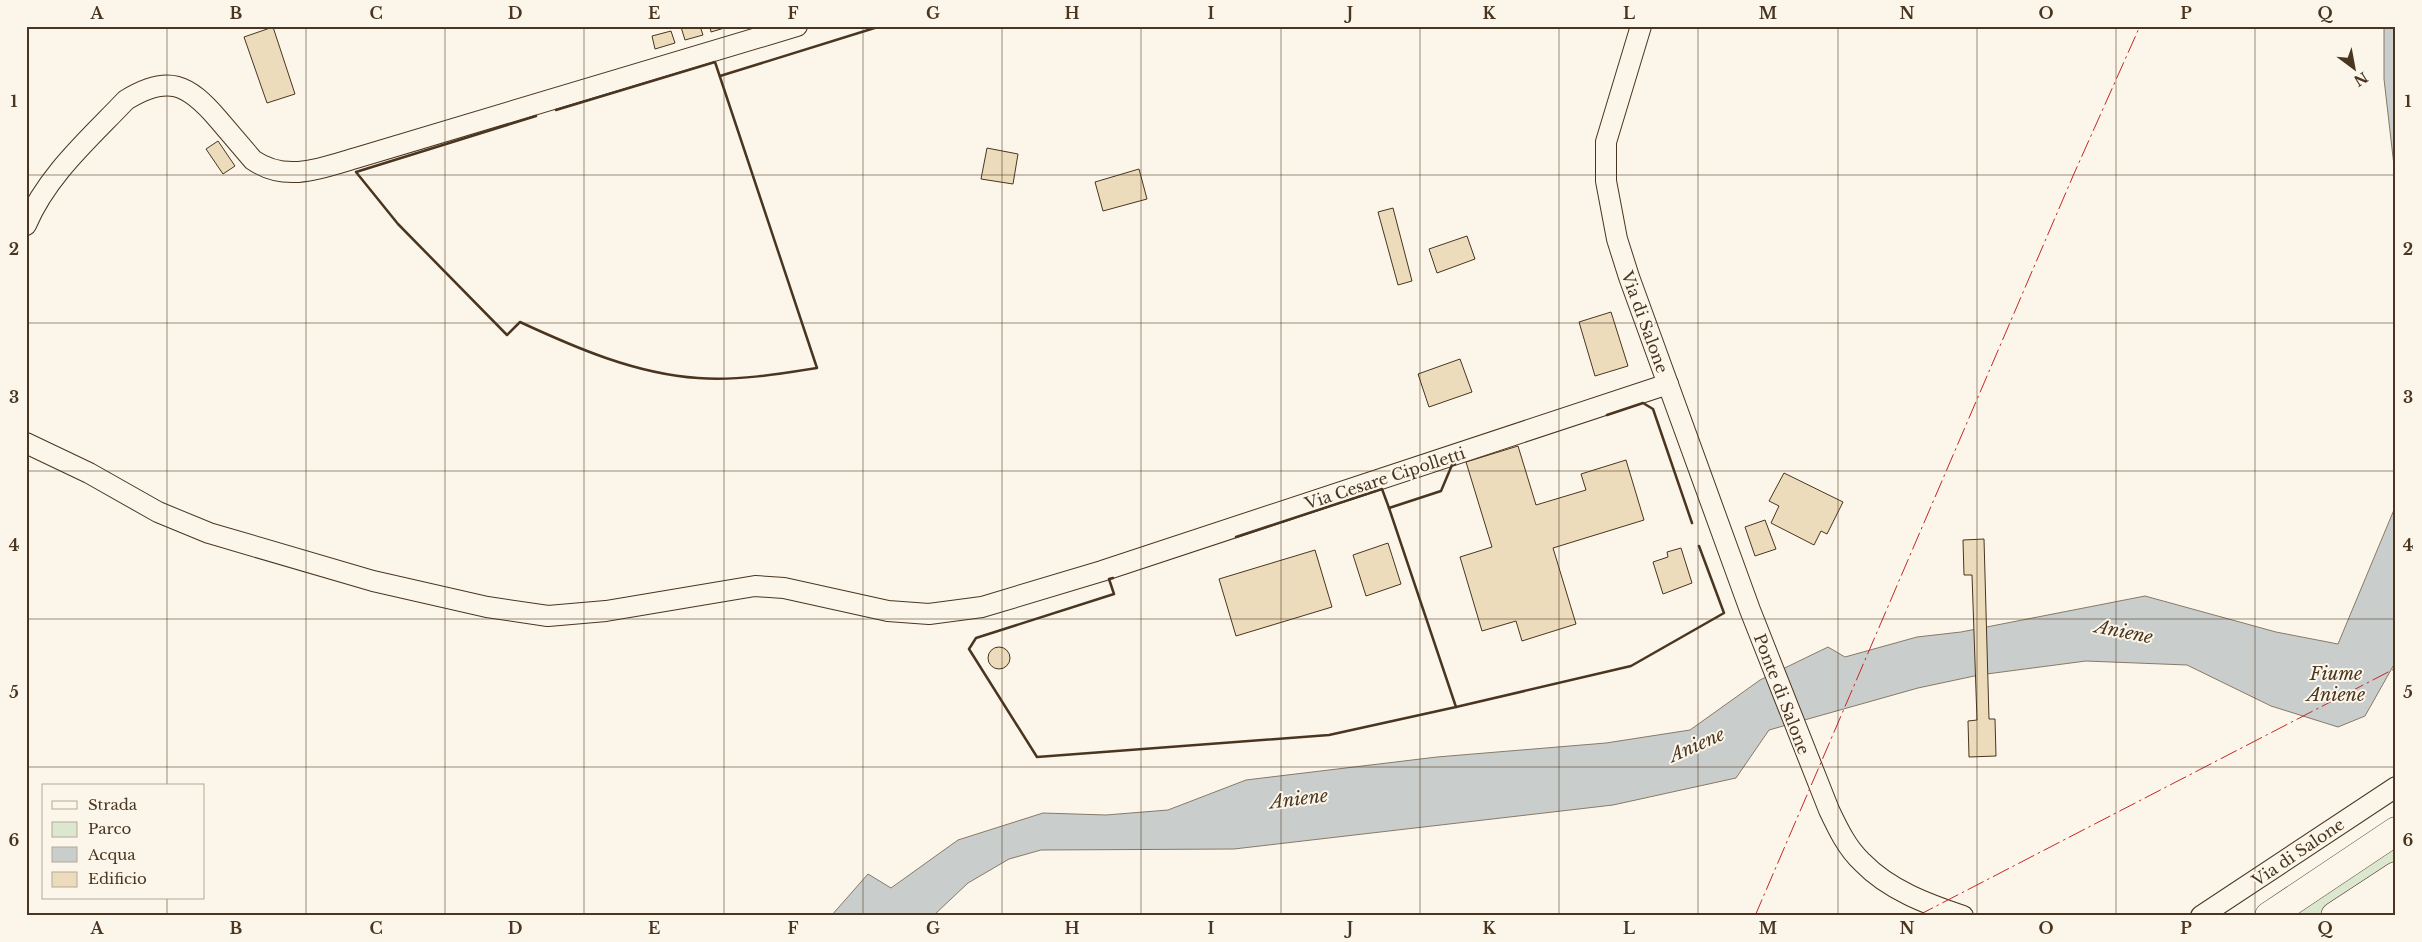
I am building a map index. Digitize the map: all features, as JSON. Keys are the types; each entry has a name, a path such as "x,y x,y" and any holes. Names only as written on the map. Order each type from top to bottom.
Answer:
{"highway":[{"path":"2269,916 2396,831"},
{"path":"2335,916 2396,876"},
{"path":"2377,916 2396,903"}],"street":[{"path":"26,225 39,199 62,168 126,100 138,93 161,86 176,86 200,98 260,165 286,173 299,173 366,155 797,26"},
{"name":"Via di Salone","path":"1641,26 1606,142 1608,200 1626,267 1750,610"},
{"name":"Via Cesare Cipolletti","path":"26,443 89,474 158,512 209,533 373,581 487,607 548,616 606,611 755,586 784,588 888,611 929,614 982,607 1102,571 1668,384"},
{"name":"Ponte di Salone","path":"1750,610 1815,777 1844,839 1862,862 1880,877 1921,901 1963,916"},
{"name":"Via di Salone","path":"2201,916 2396,787"}],"green space":[{"path":"2396,819 2396,916 2255,916"}],"water":[{"path":"2384,26 2396,26 2396,183 2384,79"},
{"name":"Fiume Aniene","path":"2396,505 2396,661 2365,716 2338,727 2271,706 2187,665 2086,661 1979,675 1918,688 1769,730 1736,778 1613,805 1234,849 1041,850 1009,859 968,883 933,916 831,916 868,874 891,888 958,840 1043,813 1106,815 1168,810 1246,780 1437,757 1606,743 1690,730 1760,680 1828,647 1845,657 1917,637 1961,632 2145,596 2276,632 2338,644"}],"building":[{"path":"700,26 703,35 685,40 681,27"},
{"path":"710,26 731,26 711,32"},
{"path":"273,27 295,94 267,103 244,37"},
{"path":"671,31 675,43 655,49 652,36"},
{"path":"218,141 235,166 223,174 206,149"},
{"path":"987,148 1018,154 1013,184 981,179"},
{"path":"1139,169 1147,199 1103,211 1095,182"},
{"path":"1393,208 1412,281 1398,285 1378,212"},
{"path":"1467,236 1475,259 1437,273 1429,249"},
{"path":"1611,312 1628,366 1595,376 1579,322"},
{"path":"1460,359 1472,392 1429,407 1418,374"},
{"path":"1518,446 1536,505 1586,490 1581,474 1626,460 1644,520 1553,548 1576,624 1522,641 1516,621 1482,631 1460,557 1492,547 1466,462"},
{"path":"1784,473 1843,502 1827,534 1821,531 1814,545 1771,523 1779,506 1769,501"},
{"path":"1765,520 1776,549 1755,556 1745,527"},
{"path":"1984,539 1989,719 1995,719 1996,756 1969,757 1968,721 1977,720 1972,575 1964,575 1963,540"},
{"path":"1388,543 1401,584 1366,596 1353,555"},
{"path":"1681,548 1692,583 1663,594 1653,562 1668,557 1667,552"},
{"path":"1315,550 1332,607 1236,636 1219,579"},
{"path":"999,647 1007,650 1010,658 1007,666 999,669 991,666 988,658 991,650"}],"wall":[{"path":"720,76 881,26"},
{"path":"536,116 356,172 398,224 507,335 520,322 607,358 675,376 713,379 743,378 817,368 715,62 556,110"},
{"path":"1607,415 1643,403 1653,409 1692,523"},
{"path":"1236,537 1382,489 1389,508 1441,491 1452,465 1455,464"},
{"path":"1113,578 1109,579 1114,594 976,638 969,649 1037,757 1329,735 1456,707 1389,508"},
{"path":"1456,707 1631,666 1724,613 1699,546"}],"power":[{"path":"1755,916 2073,176 2140,26"},
{"path":"1917,916 2396,668"}],"water label":[{"name":"Aniene","path":"2124,632"},
{"name":"Aniene","path":"1697,745"},
{"name":"Aniene","path":"1299,799"}]}
